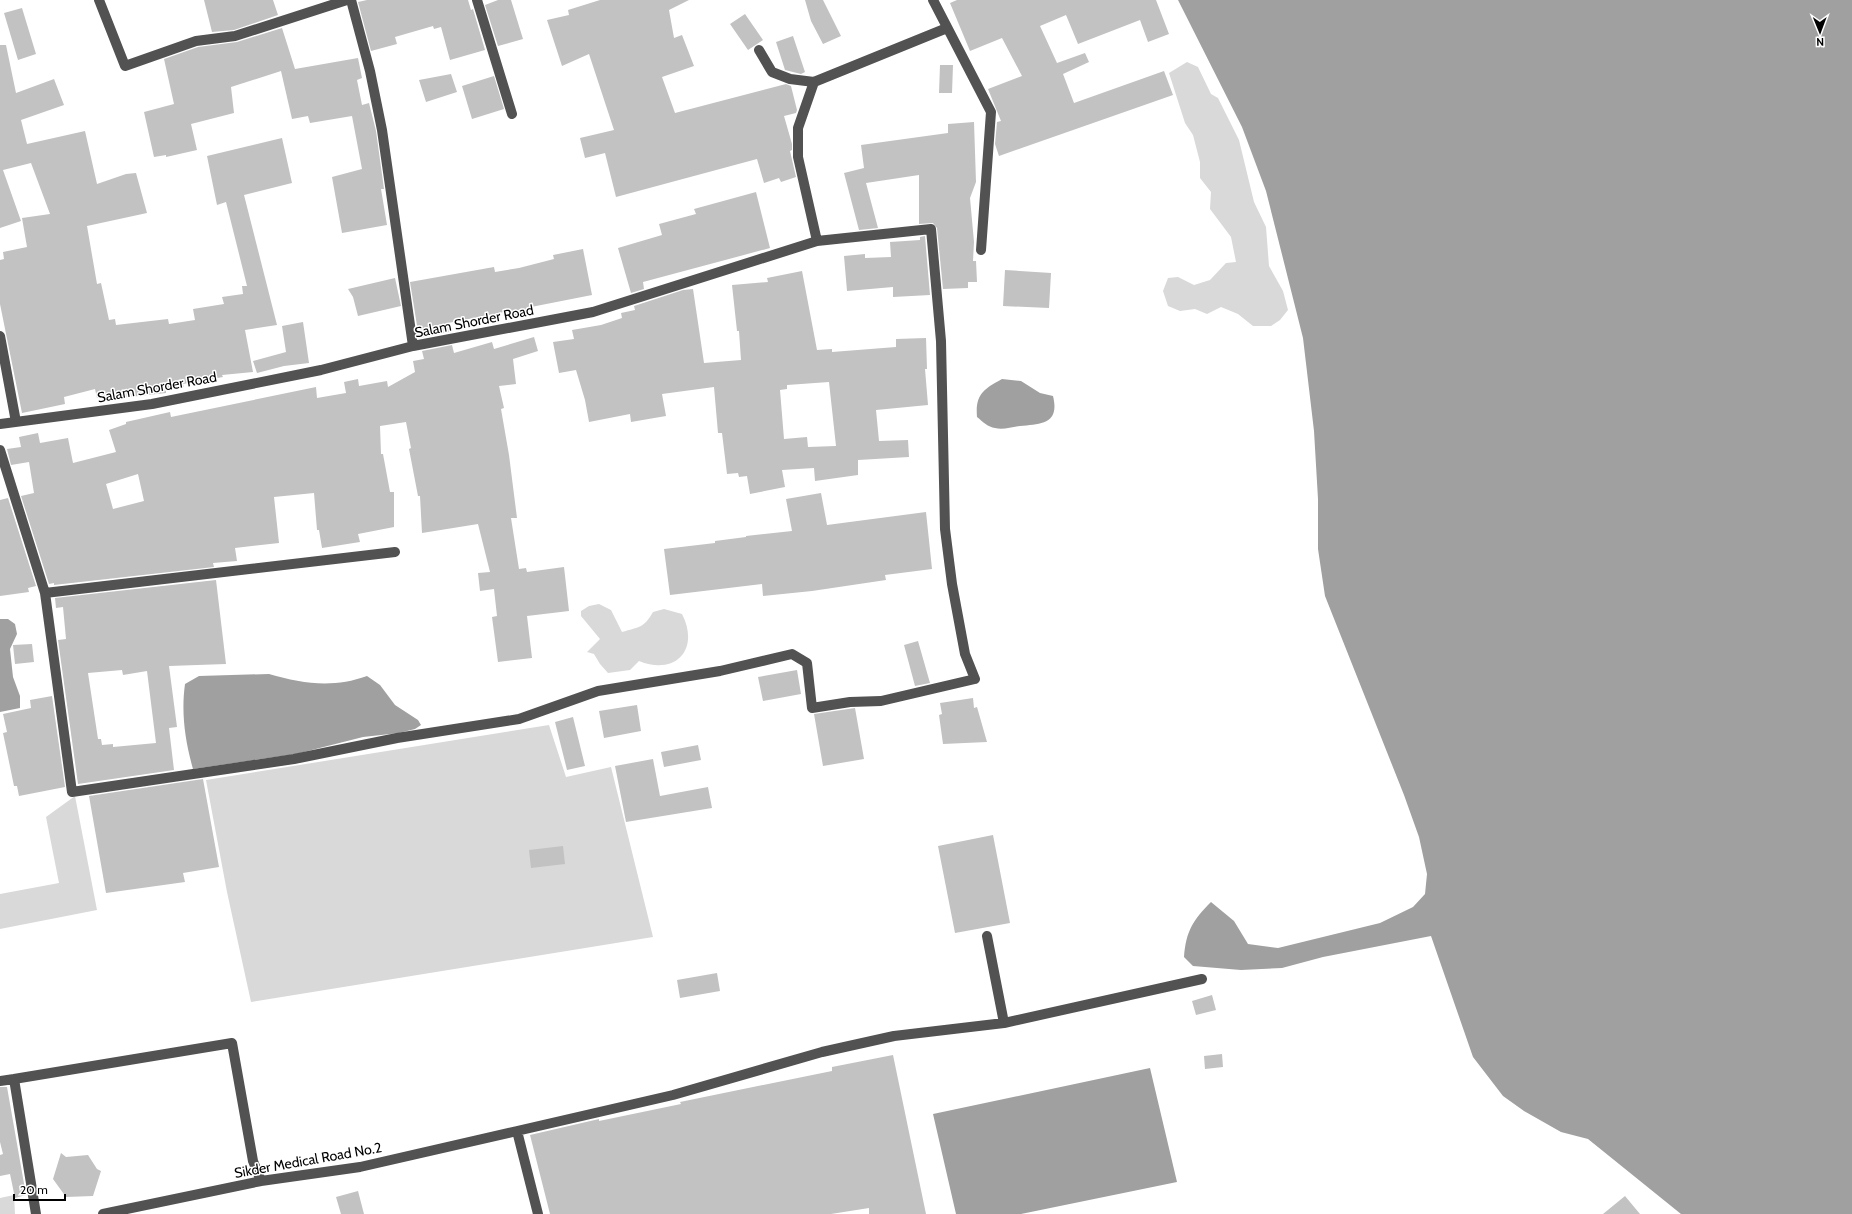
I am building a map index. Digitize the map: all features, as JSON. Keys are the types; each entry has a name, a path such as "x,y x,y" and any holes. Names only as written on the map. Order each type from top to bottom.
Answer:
{"street":[{"path":"99,0 125,66 196,41 235,36 346,0"},
{"path":"351,0 370,71 382,130 413,346"},
{"path":"477,0 512,114"},
{"path":"933,0 991,112 981,250"},
{"path":"759,50 772,72 790,79 814,82 947,28"},
{"path":"814,82 798,128 798,157 817,241"},
{"name":"Salam Shorder Road","path":"0,424 152,404 321,370 413,346 593,312 817,241 931,229 941,341 945,529 952,584 966,654 975,679 881,700 850,702 812,708 807,663 792,654 720,671 598,691 519,719 396,738 294,759 72,792 45,593"},
{"path":"0,336 16,422"},
{"path":"0,450 45,593 395,552"},
{"path":"987,936 1004,1023"},
{"name":"Sikder Medical Road No.2","path":"103,1214 261,1181 360,1167 673,1095 822,1052 894,1036 1004,1023 1202,979"},
{"path":"0,1081 232,1043 253,1161 261,1181"},
{"path":"14,1078 36,1214"},
{"path":"517,1131 538,1214"}],"shaded area":[{"path":"1178,0 1852,0 1852,1214 1681,1214 1588,1139 1561,1132 1524,1111 1503,1096 1473,1057 1431,936 1323,957 1282,968 1241,970 1193,966 1184,957 1187,940 1192,926 1195,920 1211,902 1234,921 1248,944 1278,948 1380,923 1413,907 1425,894 1427,874 1419,837 1404,795 1325,596 1318,549 1318,499 1314,431 1303,338 1266,191 1242,127"},
{"path":"1187,62 1198,67 1211,94 1218,98 1239,140 1254,202 1266,227 1269,266 1283,291 1288,310 1280,320 1271,326 1253,326 1238,314 1221,307 1207,314 1195,309 1180,311 1168,306 1163,291 1168,278 1178,277 1194,285 1210,280 1226,263 1236,262 1231,237 1210,209 1211,192 1200,178 1200,162 1193,135 1185,123 1169,73"},
{"path":"1002,379 1021,381 1040,393 1053,396 1054,412 1051,417 1042,423 1004,429 992,427 983,422 977,417 979,398 986,389"},
{"path":"599,604 611,610 622,632 644,624 653,612 664,609 682,614 687,627 688,638 686,648 681,656 674,662 664,665 652,665 639,661 630,670 608,673 594,654 587,652 600,639 581,616 581,611 589,606"},
{"path":"0,619 8,619 15,624 17,634 10,649 13,677 20,696 20,708 0,712"},
{"path":"269,674 294,680 318,683 343,682 367,676 380,685 395,705 418,720 421,725 415,729 399,733 363,737 296,754 193,769 184,727 183,706 185,684 199,676"},
{"path":"549,725 566,777 611,767 653,937 251,1002 227,892 206,780"},
{"path":"75,796 97,910 0,929 0,894 59,883 46,817"},
{"path":"1150,1068 1177,1182 1021,1214 956,1214 933,1114"},
{"path":"14,1195 15,1214 0,1214 0,1198"}],"building":[{"path":"204,0 273,0 278,15 234,30 212,32"},
{"path":"367,0 468,0 471,10 473,9 485,50 450,60 441,27 434,29 433,26 395,37 397,44 371,51 358,2"},
{"path":"498,0 511,0 523,39 498,46 485,5"},
{"path":"600,0 689,0 669,10 674,38 682,35 694,66 662,77 675,113 786,84 791,86 797,110 796,113 784,116 792,144 792,150 790,151 796,177 781,182 779,178 764,183 757,159 616,197 605,153 585,158 580,138 614,130 589,54 562,66 547,20 569,15 568,10"},
{"path":"805,0 823,0 841,36 823,44 811,21"},
{"path":"957,0 1156,0 1169,34 1148,42 1140,20 1078,44 1066,15 1040,26 1057,63 1085,53 1089,62 1063,74 1074,103 1164,71 1173,95 999,156 995,144 997,122 1001,121 988,89 1022,76 1002,38 970,51 950,3"},
{"path":"22,8 36,54 18,60 4,13"},
{"path":"745,14 763,40 748,50 730,24"},
{"path":"282,28 295,69 358,58 362,78 357,80 362,105 369,103 376,131 384,189 381,189 387,225 342,233 332,177 362,169 352,116 310,123 308,116 292,119 281,71 231,87 234,113 191,124 197,150 166,157 166,155 154,157 144,112 174,104 164,59 198,47 237,42"},
{"path":"793,36 805,72 801,74 785,70 776,42"},
{"path":"0,45 6,45 16,93 54,79 64,105 21,120 27,144 85,131 97,184 126,174 136,173 147,213 87,226 97,284 101,283 109,320 115,319 116,325 168,319 169,324 195,320 193,309 224,304 222,297 243,294 242,286 247,286 226,202 217,205 207,156 282,138 292,183 244,195 277,325 245,330 253,372 222,375 223,377 183,384 184,387 166,390 166,393 120,398 120,395 97,398 95,389 64,397 65,404 22,413 0,304 0,260 4,259 3,252 27,247 22,218 50,214 31,163 3,170 21,221 0,228"},
{"path":"940,65 953,65 952,93 939,93"},
{"path":"451,74 457,92 426,102 419,80"},
{"path":"494,76 504,109 472,119 462,86"},
{"path":"974,122 976,182 970,198 974,242 973,261 976,261 977,282 968,282 968,288 943,289 937,228 933,223 919,224 919,175 866,183 878,228 859,230 844,173 864,168 861,145 948,133 948,124"},
{"path":"756,192 770,248 643,282 644,289 631,293 618,248 662,235 659,224 696,214 694,209"},
{"path":"925,236 930,295 893,297 893,287 847,291 844,256 865,254 865,258 891,257 890,242 920,240 920,237"},
{"path":"583,249 592,295 526,308 527,314 510,316 509,311 448,323 449,332 419,338 410,282 494,267 495,272 519,268 554,259 553,255"},
{"path":"1005,270 1051,273 1049,308 1003,306"},
{"path":"802,271 817,350 832,349 832,352 896,347 896,339 926,338 927,369 925,369 928,405 876,410 879,441 908,440 909,457 858,460 858,475 815,481 814,468 782,470 785,487 750,494 747,476 739,477 738,473 727,474 722,433 718,433 714,387 662,394 666,416 631,422 630,414 589,422 585,400 576,370 559,373 553,342 574,339 572,330 601,325 622,318 621,313 635,310 634,306 683,290 693,289 704,363 741,360 739,331 737,331 732,285 768,282 767,278","holes":["829,382 836,446 808,447 807,437 784,439 780,390 787,389 787,385"]},
{"path":"395,278 401,306 358,316 353,297 348,289"},
{"path":"303,322 309,363 284,366 257,373 253,361 286,352 282,326"},
{"path":"534,337 538,351 513,359 516,384 499,386 504,408 501,409 509,455 517,518 511,518 519,569 526,568 527,572 564,567 569,611 527,616 532,658 498,662 492,617 497,616 494,589 480,591 478,573 490,572 478,524 422,533 420,496 418,496 409,449 411,448 406,422 380,426 381,454 383,454 390,492 394,492 394,527 358,534 360,542 322,548 319,530 317,530 314,493 274,497 279,543 235,548 237,561 213,563 214,567 54,585 54,583 49,584 21,496 34,493 29,462 11,465 7,449 21,447 19,437 38,433 40,443 68,438 73,463 116,452 109,430 126,424 126,422 170,412 171,417 316,387 317,398 346,393 344,382 358,379 359,386 387,381 388,387 415,372 413,361 424,359 422,351 452,345 454,353 492,342 494,349","holes":["138,474 144,501 113,509 106,484"]},
{"path":"821,493 827,525 926,512 932,569 885,575 886,580 812,591 763,596 762,584 670,595 664,549 715,543 715,541 746,536 792,531 786,499"},
{"path":"8,498 36,586 28,588 29,592 0,596 0,500"},
{"path":"216,580 226,664 169,666 177,727 169,728 174,770 78,784 58,640 66,639 63,607 56,608 55,598","holes":["122,670 123,675 147,671 156,743 113,747 113,744 102,745 101,739 98,739 88,673"]},
{"path":"918,641 930,683 915,686 904,645"},
{"path":"32,644 34,662 15,664 13,645"},
{"path":"797,670 801,694 763,701 758,677"},
{"path":"52,696 65,787 19,796 17,786 14,786 3,733 7,732 3,714 31,708 30,700"},
{"path":"973,698 974,708 977,707 987,742 943,744 939,715 942,714 940,703"},
{"path":"637,705 641,731 604,738 599,711"},
{"path":"855,708 864,759 823,766 814,714"},
{"path":"573,717 585,766 567,770 555,722"},
{"path":"698,745 701,760 664,767 661,752"},
{"path":"653,759 660,796 708,787 712,808 626,822 615,766"},
{"path":"203,779 219,867 183,873 185,882 106,893 89,796"},
{"path":"993,835 1010,923 955,933 938,846"},
{"path":"563,846 565,864 531,868 529,850"},
{"path":"717,973 720,991 680,998 677,980"},
{"path":"1212,995 1216,1010 1196,1015 1192,1001"},
{"path":"1222,1054 1223,1067 1205,1069 1204,1056"},
{"path":"893,1055 926,1214 869,1214 869,1208 831,1214 550,1214 530,1135 599,1119 599,1121 681,1104 680,1102 832,1071 832,1067"},
{"path":"0,1087 7,1087 26,1195 15,1198 10,1174 0,1176 0,1155 3,1154 0,1142"},
{"path":"61,1153 66,1157 88,1155 97,1169 101,1171 93,1196 66,1197 53,1179"},
{"path":"358,1191 364,1214 341,1214 336,1197"},
{"path":"1625,1196 1640,1214 1603,1214"}]}
